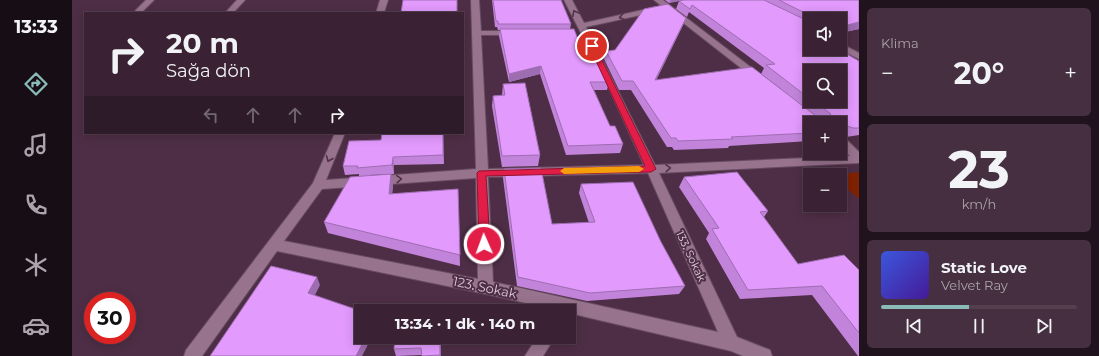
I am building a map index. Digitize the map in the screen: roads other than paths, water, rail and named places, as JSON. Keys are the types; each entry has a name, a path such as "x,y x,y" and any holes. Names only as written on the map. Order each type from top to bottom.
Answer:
{"street":[{"path":"138,12 150,0"},
{"path":"231,12 241,0"},
{"path":"380,12 384,0"},
{"path":"475,0 486,287"},
{"name":"133. Sokak","path":"568,0 651,169 731,343"},
{"path":"658,0 767,84"},
{"path":"582,30 666,6 680,4"},
{"path":"477,33 524,33"},
{"path":"847,50 859,56"},
{"path":"192,356 318,185 340,134"},
{"path":"847,147 859,158"},
{"path":"318,185 482,173 651,169 859,158"},
{"name":"123. Sokak","path":"274,245 486,287 551,304"},
{"name":"123. Sokak","path":"576,310 731,343 764,356"},
{"path":"533,356 542,344"}]}
